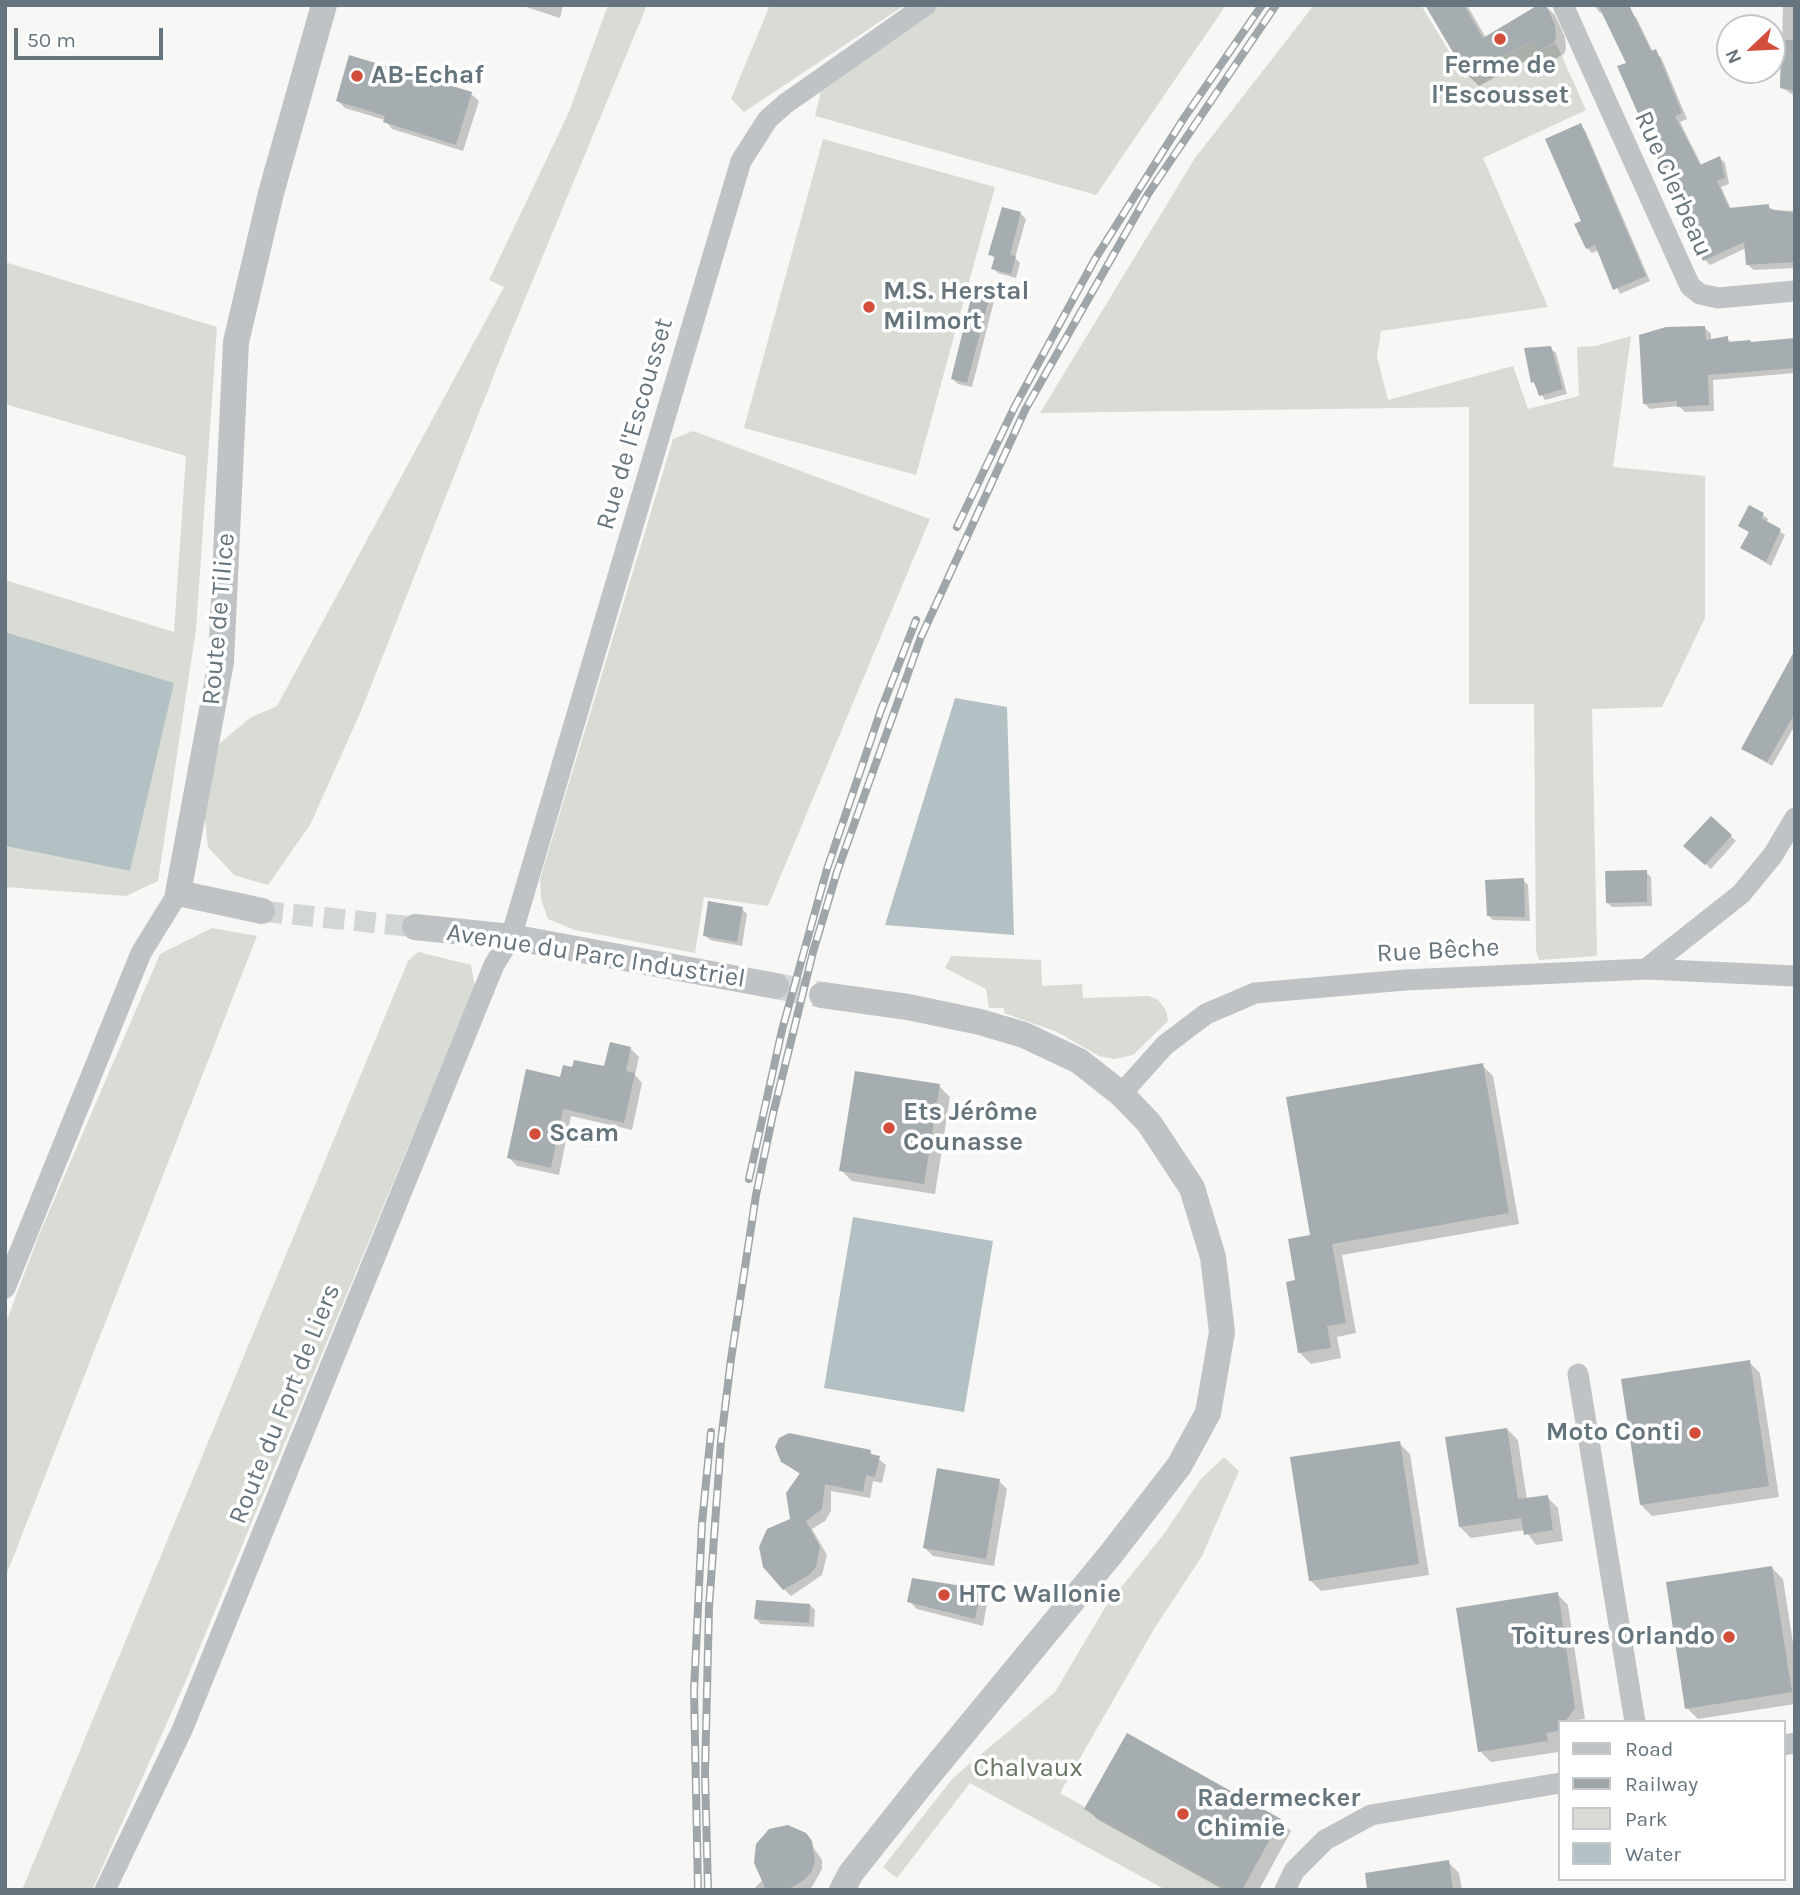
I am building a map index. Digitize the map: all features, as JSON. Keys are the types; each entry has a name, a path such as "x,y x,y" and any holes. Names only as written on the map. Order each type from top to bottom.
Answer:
{"street":[{"name":"Route de Tilice","path":"5,1288 141,953 178,893 221,662 236,342 271,193 324,5"},
{"name":"Rue de l'Escousset","path":"512,937 741,162 768,119 785,104 926,5"},
{"name":"Rue Clerbeau","path":"1563,5 1690,286 1700,294 1718,298 1795,292"},
{"path":"1646,969 1741,894 1773,855 1795,818"},
{"path":"178,893 262,911"},
{"name":"Avenue du Parc Industriel","path":"415,928 512,937 776,986"},
{"name":"Route du Fort de Liers","path":"105,1890 181,1730 494,965 512,937"},
{"name":"Rue Bêche","path":"1121,1094 1165,1045 1206,1014 1255,993 1405,980 1646,969 1795,976"},
{"path":"822,995 930,1012 1024,1035 1080,1061 1121,1094 1149,1123 1192,1188 1213,1256 1222,1332 1208,1413 1171,1477 907,1801 851,1873 842,1890"},
{"path":"1578,1374 1635,1720"},
{"path":"1285,1890 1294,1871 1325,1840 1371,1815 1559,1783"}],"green space":[{"path":"608,5 647,5 505,347 361,711 310,825 268,885 234,875 208,847 203,803 213,749 250,718 277,706 504,287 489,280 569,112"},
{"path":"770,5 905,5 744,112 731,99"},
{"path":"940,5 1226,5 1096,195 815,116 821,91"},
{"path":"1314,5 1421,5 1465,78 1532,41 1537,52 1556,43 1586,110 1483,158 1548,307 1381,331 1377,357 1388,400 1513,366 1528,409 1579,396 1577,347 1595,346 1631,336 1613,467 1705,476 1705,618 1681,668 1662,707 1592,709 1597,956 1539,960 1536,951 1534,704 1469,704 1469,407 1040,413 1195,158"},
{"name":"M.S. Herstal Milmort","path":"823,139 995,187 916,475 744,428"},
{"path":"5,262 217,327 196,629 158,881 126,896 5,887 5,846 130,871 173,683 5,632 5,580 174,632 186,456 5,404"},
{"path":"693,431 930,519 768,906 704,897 695,953 575,930 548,919 541,899 540,879 673,439"},
{"path":"212,928 257,936 5,1578 5,1325 39,1235 160,954"},
{"path":"418,952 471,965 475,986 187,1678 92,1890 22,1890 408,961"},
{"path":"951,956 1041,960 1042,986 1082,984 1083,998 1149,996 1158,1000 1166,1010 1168,1021 1133,1055 1114,1059 1099,1056 1057,1032 1004,1013 1004,1008 989,1008 986,989 945,968"},
{"name":"Chalvaux","path":"1224,1457 1239,1471 1202,1556 1154,1629 1060,1793 1230,1890 1166,1890 970,1783 897,1878 883,1867 953,1778 1055,1692 1106,1606 1164,1534 1200,1480"}],"water":[{"path":"5,632 174,683 130,871 5,846"},
{"path":"955,698 1007,707 1014,935 885,925"},
{"path":"853,1217 993,1241 964,1412 824,1388"}],"building":[{"name":"Ferme de l'Escousset","path":"1425,5 1464,5 1483,38 1538,5 1546,5 1555,25 1556,37 1554,43 1537,52 1532,41 1467,76"},
{"path":"1598,5 1629,5 1651,51 1656,49 1682,113 1675,116 1700,165 1720,156 1725,178 1717,181 1729,208 1769,204 1769,209 1795,213 1795,262 1746,265 1744,242 1703,261 1617,66 1626,63"},
{"path":"1786,40 1795,40 1795,91 1780,88 1780,84 1786,84"},
{"path":"349,55 472,92 456,145 383,122 385,116 336,101"},
{"path":"1581,123 1646,276 1613,290 1595,245 1586,249 1574,224 1581,221 1545,139"},
{"path":"1002,207 1021,212 1010,255 1016,256 1011,274 991,269 995,256 988,255"},
{"path":"974,286 991,291 967,383 951,379"},
{"path":"1705,326 1706,340 1728,336 1728,342 1795,338 1795,368 1708,375 1709,405 1677,407 1677,401 1643,404 1639,335 1666,327"},
{"path":"1551,346 1563,389 1539,396 1534,382 1531,383 1524,348"},
{"path":"1749,505 1764,513 1761,518 1781,529 1766,562 1740,548 1749,532 1738,526"},
{"path":"1795,650 1795,713 1767,762 1741,749"},
{"path":"1711,816 1732,835 1705,865 1683,846"},
{"path":"1647,870 1647,902 1606,903 1605,871"},
{"path":"1524,878 1525,917 1487,916 1485,880"},
{"path":"708,901 743,907 737,942 703,936"},
{"path":"610,1042 631,1047 626,1071 635,1073 624,1123 563,1109 551,1168 507,1158 526,1069 560,1077 563,1065 572,1067 574,1060 604,1066"},
{"path":"1483,1063 1509,1213 1332,1244 1346,1323 1327,1326 1331,1348 1298,1353 1286,1282 1295,1280 1288,1239 1310,1235 1286,1097"},
{"name":"Ets Jérôme Counasse","path":"855,1071 940,1084 924,1184 839,1171"},
{"name":"Moto Conti","path":"1750,1360 1769,1486 1640,1505 1621,1379"},
{"path":"1507,1428 1518,1499 1548,1495 1553,1530 1524,1535 1521,1518 1459,1527 1445,1437"},
{"path":"789,1433 871,1450 870,1454 880,1456 875,1477 866,1475 863,1492 825,1484 822,1509 806,1521 820,1547 816,1567 809,1575 783,1590 763,1567 759,1547 767,1529 790,1519 786,1493 800,1473 781,1462 775,1447 779,1438"},
{"path":"1400,1441 1419,1564 1309,1581 1290,1457"},
{"path":"937,1468 1000,1479 986,1559 923,1548"},
{"name":"Toitures Orlando","path":"1772,1566 1792,1692 1685,1709 1666,1582"},
{"name":"HTC Wallonie","path":"912,1578 981,1589 975,1619 907,1602"},
{"path":"1558,1592 1575,1708 1566,1720 1559,1720 1558,1731 1546,1733 1548,1741 1478,1752 1456,1608"},
{"path":"756,1600 810,1604 809,1623 754,1619"},
{"name":"Radermecker Chimie","path":"1127,1733 1281,1819 1242,1890 1230,1890 1084,1809"},
{"path":"788,1825 806,1833 812,1841 815,1861 812,1871 788,1890 766,1890 754,1863 756,1844 769,1829"},
{"path":"1449,1860 1453,1890 1367,1890 1365,1873"}],"tunnel":[{"path":"262,911 415,927"},
{"path":"776,986 822,995"}],"railway":[{"path":"957,527 1015,406 1095,259 1184,118 1262,5"},
{"path":"708,1890 705,1774 709,1607 721,1441 731,1359 756,1195 773,1114 813,952 837,872 921,637 1025,410 1148,194 1276,5"},
{"path":"749,1179 782,1030 827,869 881,710 916,620"},
{"path":"698,1890 694,1691 702,1523 711,1432"}],"place":[{"name":"Ferme de l'Escousset","path":"1500,39"},
{"name":"AB-Echaf","path":"357,76"},
{"name":"M.S. Herstal Milmort","path":"869,307"},
{"name":"Ets Jérôme Counasse","path":"889,1128"},
{"name":"Scam","path":"535,1134"},
{"name":"Moto Conti","path":"1695,1433"},
{"name":"HTC Wallonie","path":"944,1595"},
{"name":"Toitures Orlando","path":"1729,1637"},
{"name":"Radermecker Chimie","path":"1183,1814"}]}
